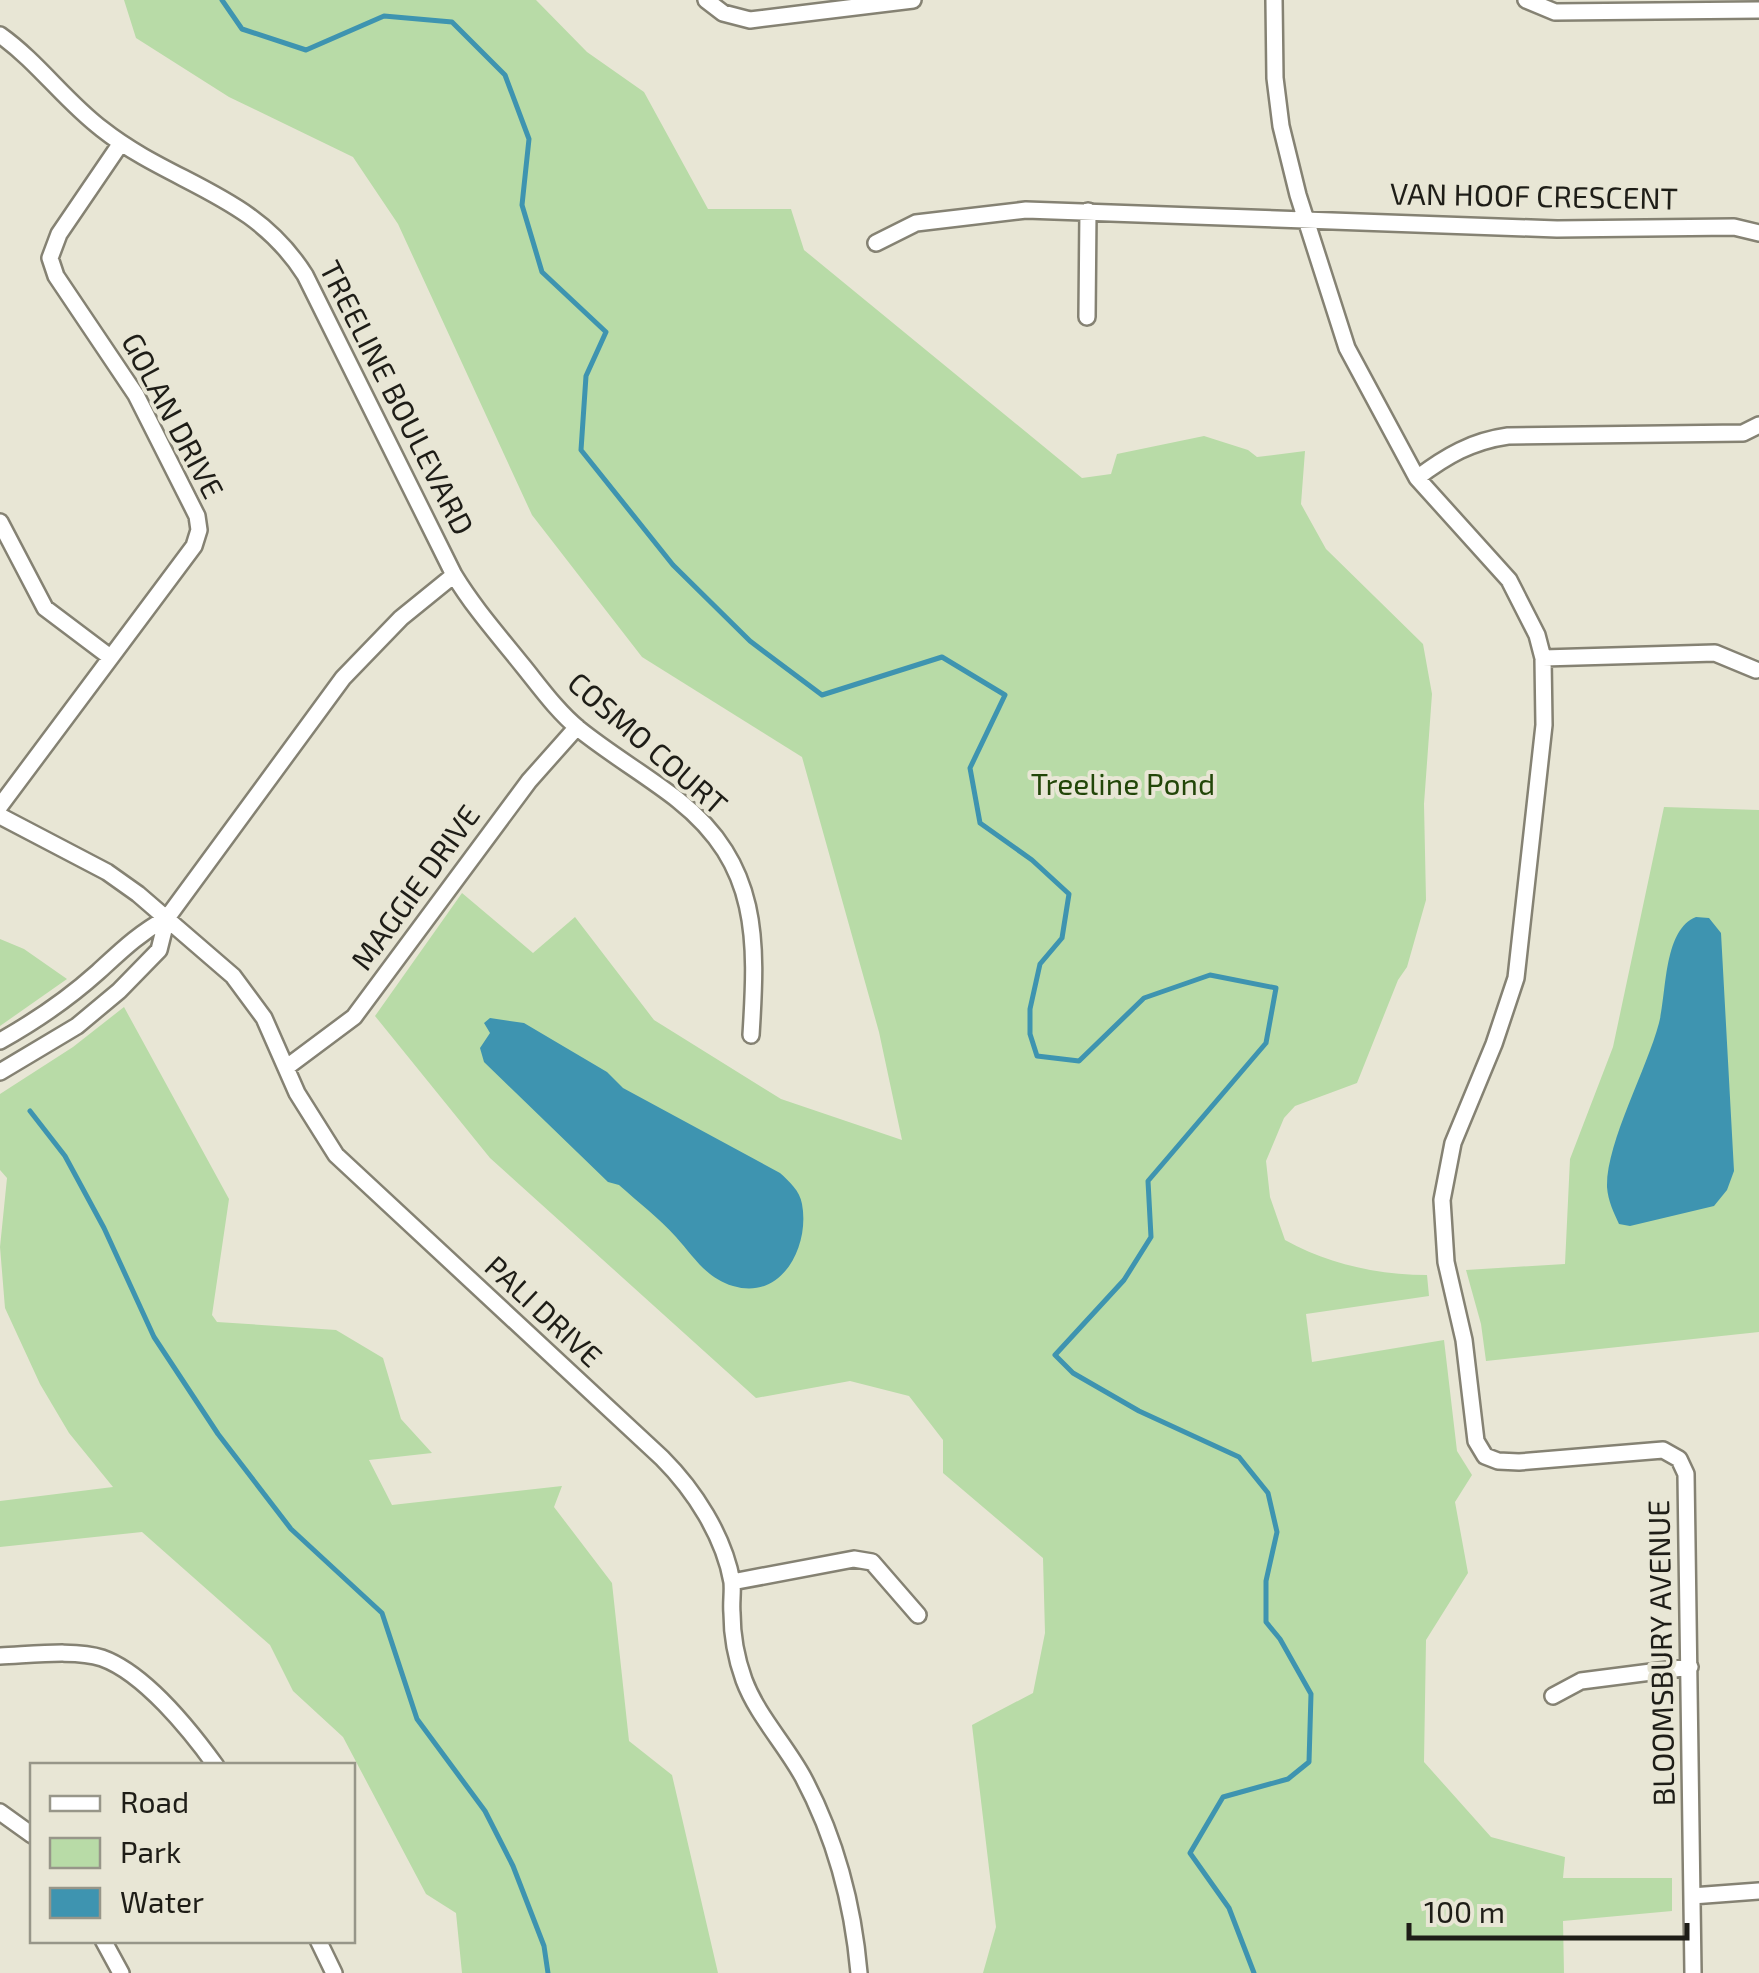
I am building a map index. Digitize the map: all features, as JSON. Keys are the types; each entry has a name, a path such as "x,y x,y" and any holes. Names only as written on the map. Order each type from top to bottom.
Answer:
{"street":[{"path":"706,0 722,13 741,20 914,0"},
{"name":"BLOOMSBURY AVENUE","path":"1274,0 1278,109 1306,219 1347,348 1417,478 1510,580 1537,635 1543,658 1544,725 1519,957 1494,1044 1453,1142 1442,1200 1446,1262 1464,1340 1476,1441 1484,1456 1498,1462 1519,1462 1663,1450 1679,1459 1686,1474 1693,1973"},
{"path":"1526,0 1555,12 1759,10"},
{"name":"TREELINE BOULEVARD","path":"0,35 100,128 181,178 241,208 291,253 454,575"},
{"name":"GOLAN DRIVE","path":"0,806 194,546 198,530 189,498 136,395 51,267 52,247 120,142"},
{"name":"VAN HOOF CRESCENT","path":"876,243 916,223 1026,210 1557,228 1734,226 1759,233"},
{"path":"1087,318 1088,212"},
{"path":"1417,478 1461,448 1508,436 1743,433 1759,425"},
{"path":"0,522 45,608 110,657"},
{"path":"0,1072 77,1026 119,991 158,950 167,918 343,678 401,618 454,575"},
{"name":"COSMO COURT","path":"454,575 471,603 577,728 680,802 730,860 744,888 753,926 756,956 752,1034"},
{"path":"1543,658 1715,653 1756,670"},
{"name":"MAGGIE DRIVE","path":"287,1067 354,1017 529,781 577,728"},
{"name":"PALI DRIVE","path":"0,816 86,860 138,894 217,961 264,1018 318,1130 357,1178 678,1475 703,1510 732,1582 733,1636 753,1700 802,1774 822,1815 854,1916 859,1973"},
{"path":"0,1041 96,974 137,934 167,918"},
{"path":"732,1582 854,1558 872,1562 918,1615"},
{"path":"0,1656 102,1658 150,1691 196,1738 214,1763"},
{"path":"1554,1696 1581,1681 1690,1667"},
{"path":"0,1812 30,1834"},
{"path":"1692,1896 1759,1891"},
{"path":"106,1943 121,1973"},
{"path":"319,1943 334,1973"}],"green space":[{"name":"Treeline Pond","path":"124,0 536,0 587,52 644,92 708,209 791,209 804,250 1082,478 1111,474 1117,454 1204,436 1248,450 1257,457 1305,451 1301,504 1326,549 1423,644 1432,694 1424,804 1426,900 1407,967 1398,980 1357,1083 1295,1106 1284,1118 1266,1161 1270,1197 1285,1240 1301,1248 1354,1266 1427,1275 1429,1296 1306,1314 1312,1362 1444,1340 1457,1451 1472,1475 1455,1502 1468,1573 1426,1640 1424,1762 1491,1837 1565,1857 1563,1878 1672,1878 1672,1911 1563,1921 1564,1973 983,1973 996,1927 972,1725 1033,1693 1045,1633 1043,1558 943,1473 943,1440 909,1396 850,1381 756,1398 490,1158 375,1016 462,893 533,953 575,917 654,1020 781,1099 902,1140 879,1032 802,757 642,657 532,515 398,224 353,157 229,97 136,38"},
{"path":"1664,807 1759,810 1759,1332 1486,1361 1481,1324 1466,1270 1565,1264 1570,1159 1613,1047"},
{"path":"0,939 24,949 67,979 0,1026"},
{"path":"124,1007 229,1199 212,1315 217,1322 336,1330 383,1358 401,1419 432,1453 369,1460 392,1505 562,1486 554,1507 612,1583 629,1741 672,1775 718,1973 462,1973 456,1913 426,1894 343,1737 293,1691 270,1645 142,1532 0,1547 0,1501 113,1487 69,1433 40,1384 5,1308 0,1247 7,1178 0,1170 0,1094 73,1047"}],"water":[{"path":"1696,917 1709,918 1721,933 1734,1171 1727,1190 1714,1206 1630,1226 1619,1224 1607,1187 1613,1149 1659,1023 1672,948 1685,924"},
{"path":"490,1018 524,1023 607,1072 623,1088 780,1173 797,1191 802,1204 801,1237 789,1266 778,1278 750,1289 733,1286 708,1272 663,1223 619,1185 608,1182 484,1062 480,1048 490,1033 484,1023"}],"waterway":[{"path":"222,0 242,29 306,50 384,16 452,22 505,75 529,139 522,205 542,272 606,332 586,376 581,450 673,565 750,641 822,695 942,657 1005,695 970,768 980,823 1032,860 1069,894 1062,938 1040,964 1030,1009 1030,1034 1037,1056 1079,1061 1144,998 1210,975 1276,988 1266,1043 1148,1181 1151,1237 1124,1280 1055,1355 1073,1373 1139,1411 1239,1457 1268,1493 1277,1532 1266,1581 1266,1622 1311,1694 1309,1762 1288,1779 1223,1797 1190,1853 1229,1908 1254,1973"},
{"path":"30,1111 65,1156 104,1228 154,1337 218,1434 291,1529 382,1613 417,1719 485,1811 513,1866 544,1946 548,1973"}]}
